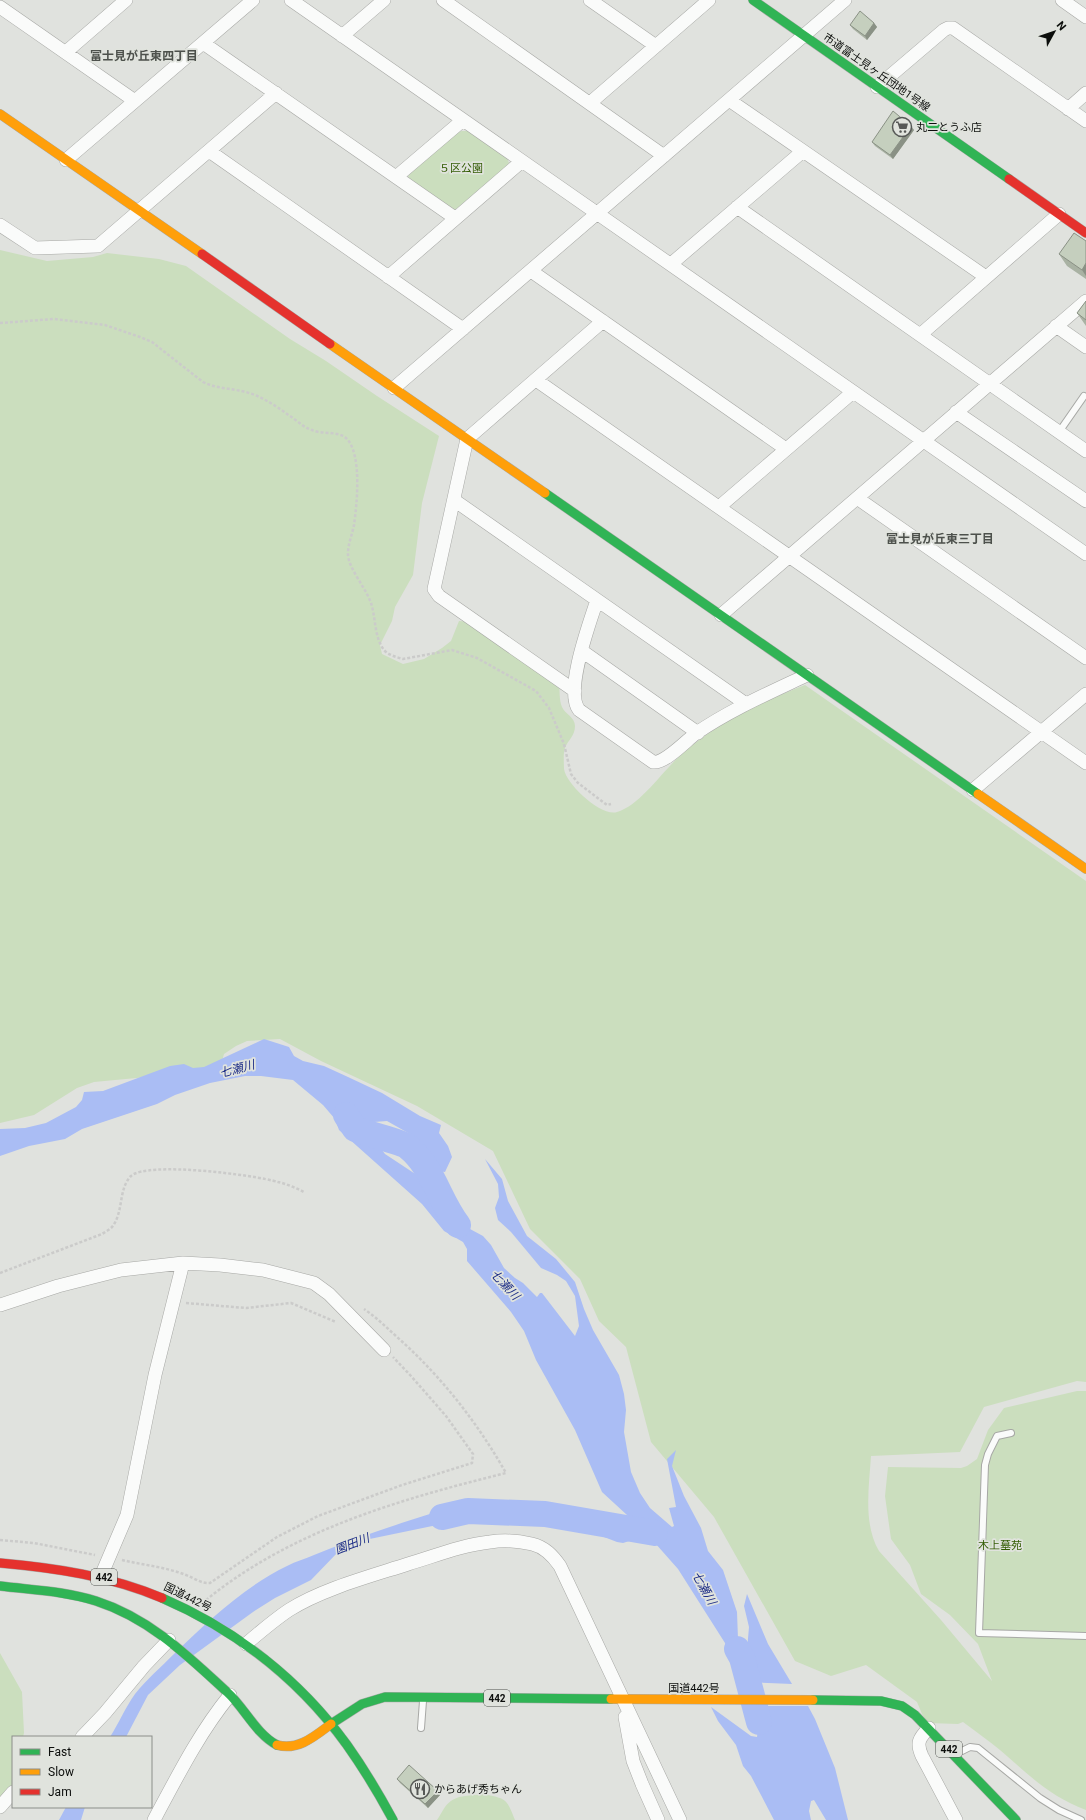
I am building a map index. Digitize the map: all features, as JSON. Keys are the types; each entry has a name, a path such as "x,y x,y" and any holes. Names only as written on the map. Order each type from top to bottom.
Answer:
{"main road":[{"name":"市道富士見ヶ丘団地1号線","path":"753,0 1086,233"},
{"path":"0,114 1086,869"},
{"name":"国道442号","path":"0,1563 59,1568 100,1576 146,1591 201,1616 243,1642 286,1676 331,1724 357,1759 393,1820"},
{"path":"0,1586 74,1596 97,1602 138,1620 170,1640 210,1674 255,1722 264,1736 270,1741 283,1747 306,1742 331,1724"},
{"name":"国道442号","path":"331,1724 362,1704 377,1699 424,1697 622,1700 881,1701 902,1706 928,1728 1016,1820"}],"street":[{"path":"66,52 126,0"},
{"path":"66,160 253,0"},
{"path":"291,0 1086,554"},
{"path":"342,36 384,0"},
{"path":"443,0 664,156"},
{"path":"590,0 656,46"},
{"path":"590,103 709,0"},
{"path":"394,388 845,0"},
{"path":"1062,0 1086,17"},
{"path":"0,6 135,101"},
{"path":"877,87 944,30 953,28 1086,121"},
{"path":"203,43 455,218"},
{"path":"0,225 35,248 94,247 100,244 139,211 276,93"},
{"path":"1068,109 1086,93"},
{"path":"729,100 986,277"},
{"path":"396,177 463,120"},
{"path":"209,151 463,329"},
{"path":"670,264 803,151"},
{"path":"388,277 522,161"},
{"path":"737,207 1086,451"},
{"path":"920,335 1059,214"},
{"path":"531,271 786,449"},
{"path":"721,615 1086,301"},
{"path":"575,691 435,593 434,589 468,439 603,321"},
{"path":"1056,326 1086,347"},
{"path":"536,380 1086,763"},
{"path":"719,507 854,392"},
{"path":"956,412 1086,501"},
{"path":"857,498 1086,658"},
{"path":"454,500 746,704"},
{"path":"597,600 576,672 575,703 579,710 652,762 661,761 698,733 746,704 807,675"},
{"path":"582,651 698,733"},
{"path":"973,790 1086,694"},
{"path":"100,1576 121,1533 127,1515 154,1376 183,1263"},
{"path":"0,1305 52,1287 102,1273 139,1267 183,1263 220,1265 263,1270 314,1283 329,1294 384,1350"},
{"path":"243,1642 299,1604 365,1578 453,1550 477,1544 505,1541 532,1544 540,1547 551,1554 560,1566 680,1820"},
{"path":"83,1736 105,1713 144,1666 170,1640"},
{"path":"154,1820 190,1755 218,1710 230,1695"},
{"path":"622,1700 633,1761 658,1820"},
{"path":"928,1728 920,1738 918,1745 922,1756 956,1820"},
{"path":"0,1807 12,1793"}],"lane":[{"path":"1059,432 1084,396"},
{"path":"1011,1433 997,1436 988,1454 985,1465 979,1633 1086,1636"},
{"path":"421,1728 424,1697"},
{"path":"956,1756 965,1748 978,1748 1040,1798 1059,1810 1081,1820"}],"path":[{"path":"0,323 48,319 73,321 105,325 136,335 152,342 168,353 203,382 212,386 254,394 276,406 312,430 342,435 350,444 355,462 357,483 357,505 348,555 350,564 366,590 371,604 378,638 383,649 402,659 452,650 476,658 536,691 549,708 564,744 570,774 578,783 607,805 611,804"},
{"path":"0,1273 102,1234 112,1227 118,1214 124,1187 128,1180 138,1172 183,1169 254,1177 278,1182 304,1192"},
{"path":"174,1300 187,1303 246,1308 291,1303 338,1322"},
{"path":"205,1602 235,1579 307,1537 411,1498 506,1473 487,1440 452,1394 430,1369 390,1330 358,1305"},
{"path":"0,1540 34,1543 168,1569 203,1582 210,1583 277,1537 318,1516 388,1489 472,1463 472,1454 446,1416 411,1376 384,1350"}],"green space":[{"name":"５区公園","path":"469,131 507,158 509,163 506,168 456,209 449,210 409,181 408,177 410,172 458,132"},
{"name":"木上墓苑","path":"0,250 47,261 93,257 107,253 159,259 186,266 290,339 326,361 439,436 422,503 413,575 395,607 392,621 380,645 382,654 403,664 424,659 451,641 459,621 471,622 559,683 562,707 575,723 574,733 564,750 564,769 566,775 577,791 602,810 617,812 626,808 643,795 682,754 710,732 740,714 772,698 805,685 1086,881 1086,1382 1077,1381 984,1407 960,1452 871,1456 868,1505 871,1529 879,1551 941,1620 992,1681 978,1644 950,1615 921,1594 910,1565 891,1539 885,1496 888,1467 961,1468 967,1466 977,1459 988,1430 1004,1408 1077,1391 1086,1391 1086,1810 1061,1798 1040,1784 995,1746 963,1722 958,1724 928,1723 917,1702 866,1665 831,1676 795,1661 714,1517 651,1442 626,1347 599,1321 580,1279 530,1229 493,1151 417,1106 321,1061 280,1039 247,1041 236,1046 224,1054 222,1061 211,1071 94,1082 77,1088 34,1115 0,1123"},
{"path":"0,1653 22,1692 24,1733 23,1736 12,1736 12,1785 0,1803"},
{"path":"483,1794 504,1800 515,1820 437,1820 445,1807 453,1799 462,1796"}],"water":[{"path":"264,1039 289,1047 294,1056 303,1061 324,1066 348,1077 382,1093 420,1116 441,1125 439,1133 448,1146 452,1157 445,1172 438,1171 435,1160 431,1154 410,1134 387,1121 374,1122 372,1137 385,1154 429,1183 450,1202 470,1229 483,1236 491,1245 504,1268 523,1283 537,1297 540,1293 542,1293 575,1336 579,1326 575,1296 566,1281 541,1268 511,1232 498,1220 495,1208 499,1197 498,1184 485,1159 502,1179 508,1201 527,1236 556,1259 575,1282 593,1330 619,1375 626,1410 624,1432 631,1472 640,1493 650,1508 672,1527 674,1526 669,1508 676,1507 667,1459 676,1450 672,1466 684,1496 701,1528 708,1551 723,1570 737,1612 738,1639 747,1650 749,1627 744,1606 747,1594 768,1644 792,1684 745,1682 725,1643 678,1569 655,1543 647,1538 642,1537 623,1543 617,1542 591,1532 578,1523 553,1517 535,1517 476,1523 460,1522 442,1524 360,1541 339,1551 311,1580 275,1598 253,1612 180,1665 148,1695 127,1736 111,1736 128,1705 144,1683 200,1629 241,1594 271,1574 297,1561 359,1537 407,1521 440,1511 462,1507 470,1508 487,1517 550,1508 572,1514 606,1530 628,1532 640,1527 602,1492 575,1430 536,1360 524,1331 511,1312 467,1261 467,1249 463,1242 444,1231 422,1204 339,1130 335,1119 323,1105 293,1080 261,1076 245,1076 210,1083 175,1095 157,1104 82,1129 65,1139 29,1146 0,1156 0,1129 25,1128 46,1123 76,1107 82,1100 84,1092 103,1091 170,1066 184,1064 193,1068 204,1067"},
{"path":"751,1706 808,1706 815,1719 835,1768 848,1820 826,1820 814,1800 811,1801 809,1811 811,1820 774,1820 751,1776 743,1766 736,1745 718,1721 711,1707 751,1736 757,1737 758,1729"},
{"path":"65,1808 85,1808 81,1820 59,1820"}],"building":[{"path":"860,11 874,23 865,36 850,25"},
{"path":"893,111 911,126 890,155 872,142"},
{"path":"1074,233 1086,241 1086,263 1082,270 1059,254"},
{"path":"1086,301 1086,320 1077,313"},
{"name":"からあげ秀ちゃん","path":"409,1765 438,1791 425,1804 397,1779"}],"waterway":[{"name":"七瀬川","path":"346,1115 355,1129 404,1145 417,1155 430,1174 451,1216 458,1225"},
{"name":"園田川","path":"442,1517 468,1511 545,1514 655,1533"},
{"name":"七瀬川","path":"737,1649 742,1658 759,1722"}],"traffic: fast":[{"path":"753,0 1009,179"},
{"path":"545,493 978,794"},
{"path":"0,1586 60,1593 84,1598 115,1608 133,1617 182,1651 233,1698 256,1727 277,1745"},
{"path":"162,1598 216,1625 241,1641 265,1659 309,1699 329,1721 347,1745 393,1820"},
{"path":"331,1724 362,1704 385,1697 611,1699"},
{"path":"813,1700 881,1701 902,1706 915,1715 1016,1820"}],"traffic: slow":[{"path":"0,114 202,254"},
{"path":"330,344 545,493"},
{"path":"978,794 1086,869"},
{"path":"611,1699 813,1700"},
{"path":"277,1745 292,1746 299,1744 312,1738 331,1724"}],"traffic: jam":[{"path":"1009,179 1086,233"},
{"path":"202,254 330,344"},
{"path":"0,1563 42,1567 82,1574 123,1584 162,1598"}],"place":[{"name":"丸二とうふ店","path":"902,127"},
{"name":"からあげ秀ちゃん","path":"420,1789"}],"district":[{"name":"富士見が丘東四丁目","path":"144,56"},
{"name":"富士見が丘東三丁目","path":"940,539"}]}
